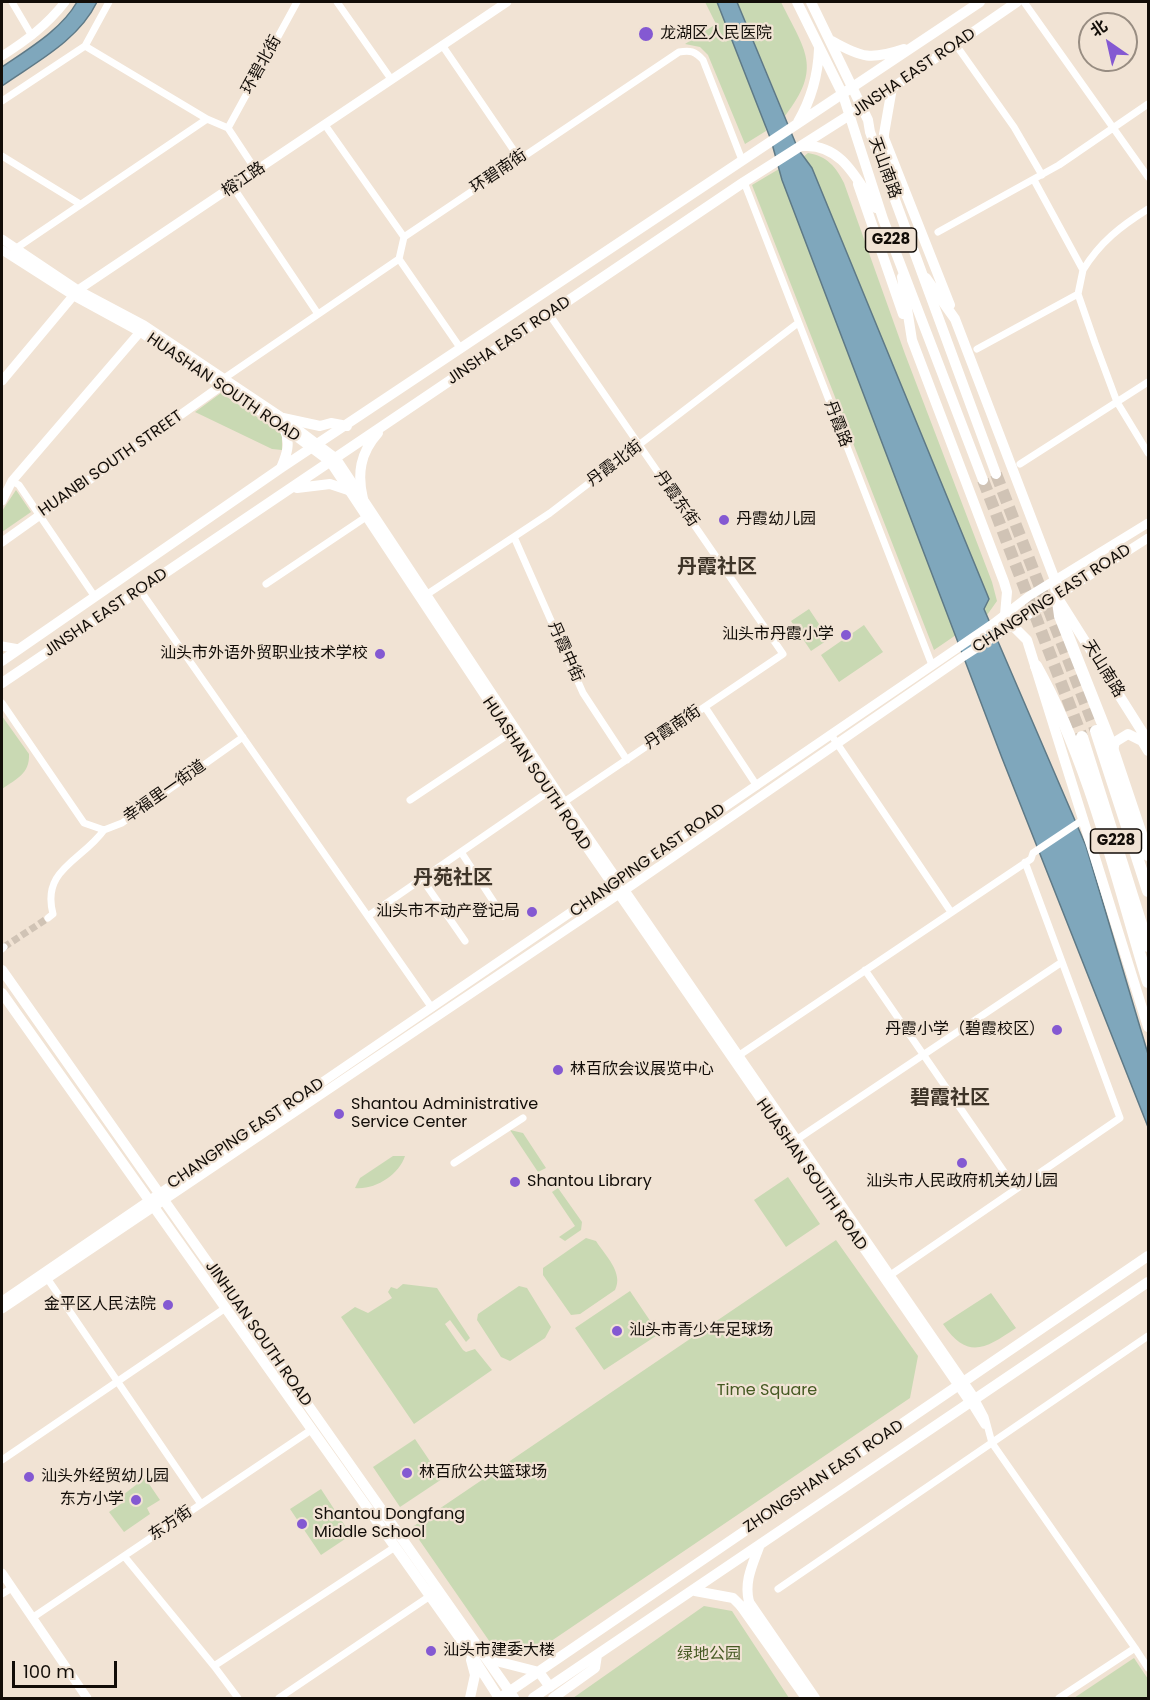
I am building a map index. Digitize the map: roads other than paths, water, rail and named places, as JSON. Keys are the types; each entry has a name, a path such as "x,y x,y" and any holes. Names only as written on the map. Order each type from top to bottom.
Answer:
{"highway":[{"path":"1054,580 1060,616 1113,750 1149,855"},
{"path":"1036,666 1050,693 1098,816 1149,982"},
{"name":"G228","path":"1096,731 1149,891"},
{"name":"G228","path":"1082,737 1149,946"}],"main road":[{"name":"天山南路","path":"797,2 843,94 883,219 983,480"},
{"name":"天山南路","path":"811,2 863,107 883,168 996,474"},
{"name":"JINSHA EAST ROAD","path":"2,661 281,468 980,2"},
{"name":"JINSHA EAST ROAD","path":"2,683 744,182 892,88 1017,2"},
{"path":"831,40 866,57 880,57 916,45"},
{"path":"795,126 810,102 815,85 819,45"},
{"path":"883,168 884,138 892,88"},
{"path":"884,138 1054,580"},
{"path":"801,146 817,145 839,156 883,219"},
{"name":"天山南路","path":"856,178 912,340 1004,582 1007,592 1005,615"},
{"name":"天山南路","path":"901,268 912,340"},
{"path":"921,272 955,319"},
{"path":"281,468 288,447 284,423 321,426 331,423 347,426"},
{"path":"363,499 358,480 360,466 374,438 386,424"},
{"path":"288,491 315,484 330,484 348,490"},
{"name":"天山南路","path":"1057,597 1149,741"},
{"path":"1012,625 1027,640 1036,666 1082,820 1149,1027"},
{"path":"1113,750 1115,742 1128,734 1142,741 1149,751"},
{"name":"JINHUAN SOUTH ROAD","path":"2,970 472,1647 500,1698"},
{"name":"JINHUAN SOUTH ROAD","path":"2,993 149,1204 394,1547 430,1596 512,1695"},
{"name":"ZHONGSHAN EAST ROAD","path":"500,1698 512,1695 539,1672 1149,1256"},
{"name":"ZHONGSHAN EAST ROAD","path":"551,1693 595,1668 597,1655 695,1591 1149,1282"},
{"path":"759,1547 748,1578 745,1604 806,1698"},
{"path":"695,1591 733,1599 745,1604 815,1698"},
{"path":"472,1647 500,1662 539,1672 551,1693 533,1698"},
{"path":"470,1698 475,1676 472,1647"}],"street":[{"path":"12,2 33,36"},
{"path":"2,56 33,36 52,19 65,2"},
{"path":"2,100 85,46 109,2"},
{"name":"环碧北街","path":"228,128 297,2"},
{"path":"337,2 391,79"},
{"name":"榕江路","path":"2,381 76,293 507,2"},
{"path":"1024,2 1149,177"},
{"path":"442,45 519,158"},
{"path":"956,45 1014,127 1042,175"},
{"path":"85,46 207,119 228,128 257,172"},
{"name":"环碧南街","path":"404,237 679,52 688,50 697,53 703,60 742,160"},
{"path":"938,232 1034,180 1149,104"},
{"path":"15,249 207,119"},
{"path":"222,383 399,259 404,237 325,124"},
{"path":"2,156 80,204"},
{"path":"1034,180 1083,270"},
{"name":"丹霞路","path":"744,182 932,665"},
{"path":"233,188 318,314"},
{"path":"1149,209 1117,229 1096,249 1083,270 1078,294 1117,402 1149,453"},
{"name":"HUASHAN SOUTH ROAD","path":"2,239 76,293 144,325 222,383"},
{"name":"HUASHAN SOUTH ROAD","path":"2,250 222,383 284,423 333,460 363,499 619,888 961,1384"},
{"path":"399,259 461,349"},
{"path":"977,350 1078,294"},
{"name":"丹霞东街","path":"549,314 783,654"},
{"name":"丹霞北街","path":"426,595 550,513 798,323"},
{"path":"2,501 12,481 140,332"},
{"path":"1020,464 1149,382"},
{"name":"HUANBI SOUTH STREET","path":"2,542 222,383"},
{"name":"HUASHAN SOUTH ROAD","path":"333,460 348,490 548,792 738,1056 961,1384"},
{"path":"12,481 18,485 40,515 95,597"},
{"path":"266,584 366,517"},
{"name":"CHANGPING EAST ROAD","path":"161,1196 432,1008 619,888 757,786 835,740 932,665 1054,580 1149,523"},
{"name":"丹霞中街","path":"514,537 583,693 627,760"},
{"name":"CHANGPING EAST ROAD","path":"149,1204 835,740 1149,538"},
{"path":"140,590 432,1008"},
{"path":"2,646 19,649"},
{"name":"丹霞南街","path":"564,802 783,654"},
{"name":"幸福里一街道","path":"2,703 84,823 104,830 122,823 243,737"},
{"path":"705,707 757,786"},
{"path":"410,800 509,734"},
{"path":"835,740 951,912"},
{"path":"368,916 548,792"},
{"path":"738,1056 1025,862 1033,853 1082,820"},
{"path":"48,918 53,914 48,897 61,868 94,843 104,830"},
{"path":"461,852 503,916"},
{"path":"889,1276 1120,1118 1025,862"},
{"path":"422,879 465,941"},
{"path":"796,1140 1062,962"},
{"path":"865,970 1016,1190"},
{"path":"454,1163 523,1118"},
{"path":"2,1309 149,1204"},
{"path":"2,1301 149,1204"},
{"path":"47,1278 201,1504"},
{"path":"2,1460 224,1308"},
{"path":"778,1589 1149,1336"},
{"path":"961,1384 985,1417 992,1443 1149,1668"},
{"name":"东方街","path":"32,1618 311,1430"},
{"path":"214,1666 394,1547"},
{"path":"124,1556 238,1698"},
{"path":"2,1573 87,1698"},
{"path":"2,1594 12,1588"},
{"path":"279,1698 430,1596"},
{"path":"1059,1698 1135,1648"}],"water":[{"path":"77,2 97,2 89,16 68,39 2,86 2,67 53,30"},
{"path":"717,2 737,2 798,149 812,168 989,599 984,609 1086,846 1148,1054 1148,1127 1002,758 782,180 771,140"}],"tunnel":[{"path":"996,474 1096,731"},
{"path":"983,480 1082,737"},
{"path":"4,947 48,918"}],"place":[{"name":"龙湖区人民医院","path":"646,34"},
{"name":"丹霞幼儿园","path":"724,520"},
{"name":"汕头市丹霞小学","path":"846,635"},
{"name":"汕头市外语外贸职业技术学校","path":"380,654"},
{"name":"汕头市不动产登记局","path":"532,912"},
{"name":"丹霞小学（碧霞校区）","path":"1057,1030"},
{"name":"林百欣会议展览中心","path":"558,1070"},
{"name":"Shantou Administrative Service Center","path":"339,1114"},
{"name":"汕头市人民政府机关幼儿园","path":"962,1163"},
{"name":"Shantou Library","path":"515,1182"},
{"name":"金平区人民法院","path":"168,1305"},
{"name":"汕头市青少年足球场","path":"617,1331"},
{"name":"林百欣公共篮球场","path":"407,1473"},
{"name":"汕头外经贸幼儿园","path":"29,1477"},
{"name":"东方小学","path":"136,1500"},
{"name":"Shantou Dongfang Middle School","path":"302,1524"},
{"name":"汕头市建委大楼","path":"431,1651"}],"district":[{"name":"丹霞社区","path":"717,568"},
{"name":"丹苑社区","path":"453,879"},
{"name":"碧霞社区","path":"950,1099"}],"park label":[{"name":"Time Square","path":"767,1391"},
{"name":"绿地公园","path":"709,1655"}]}
